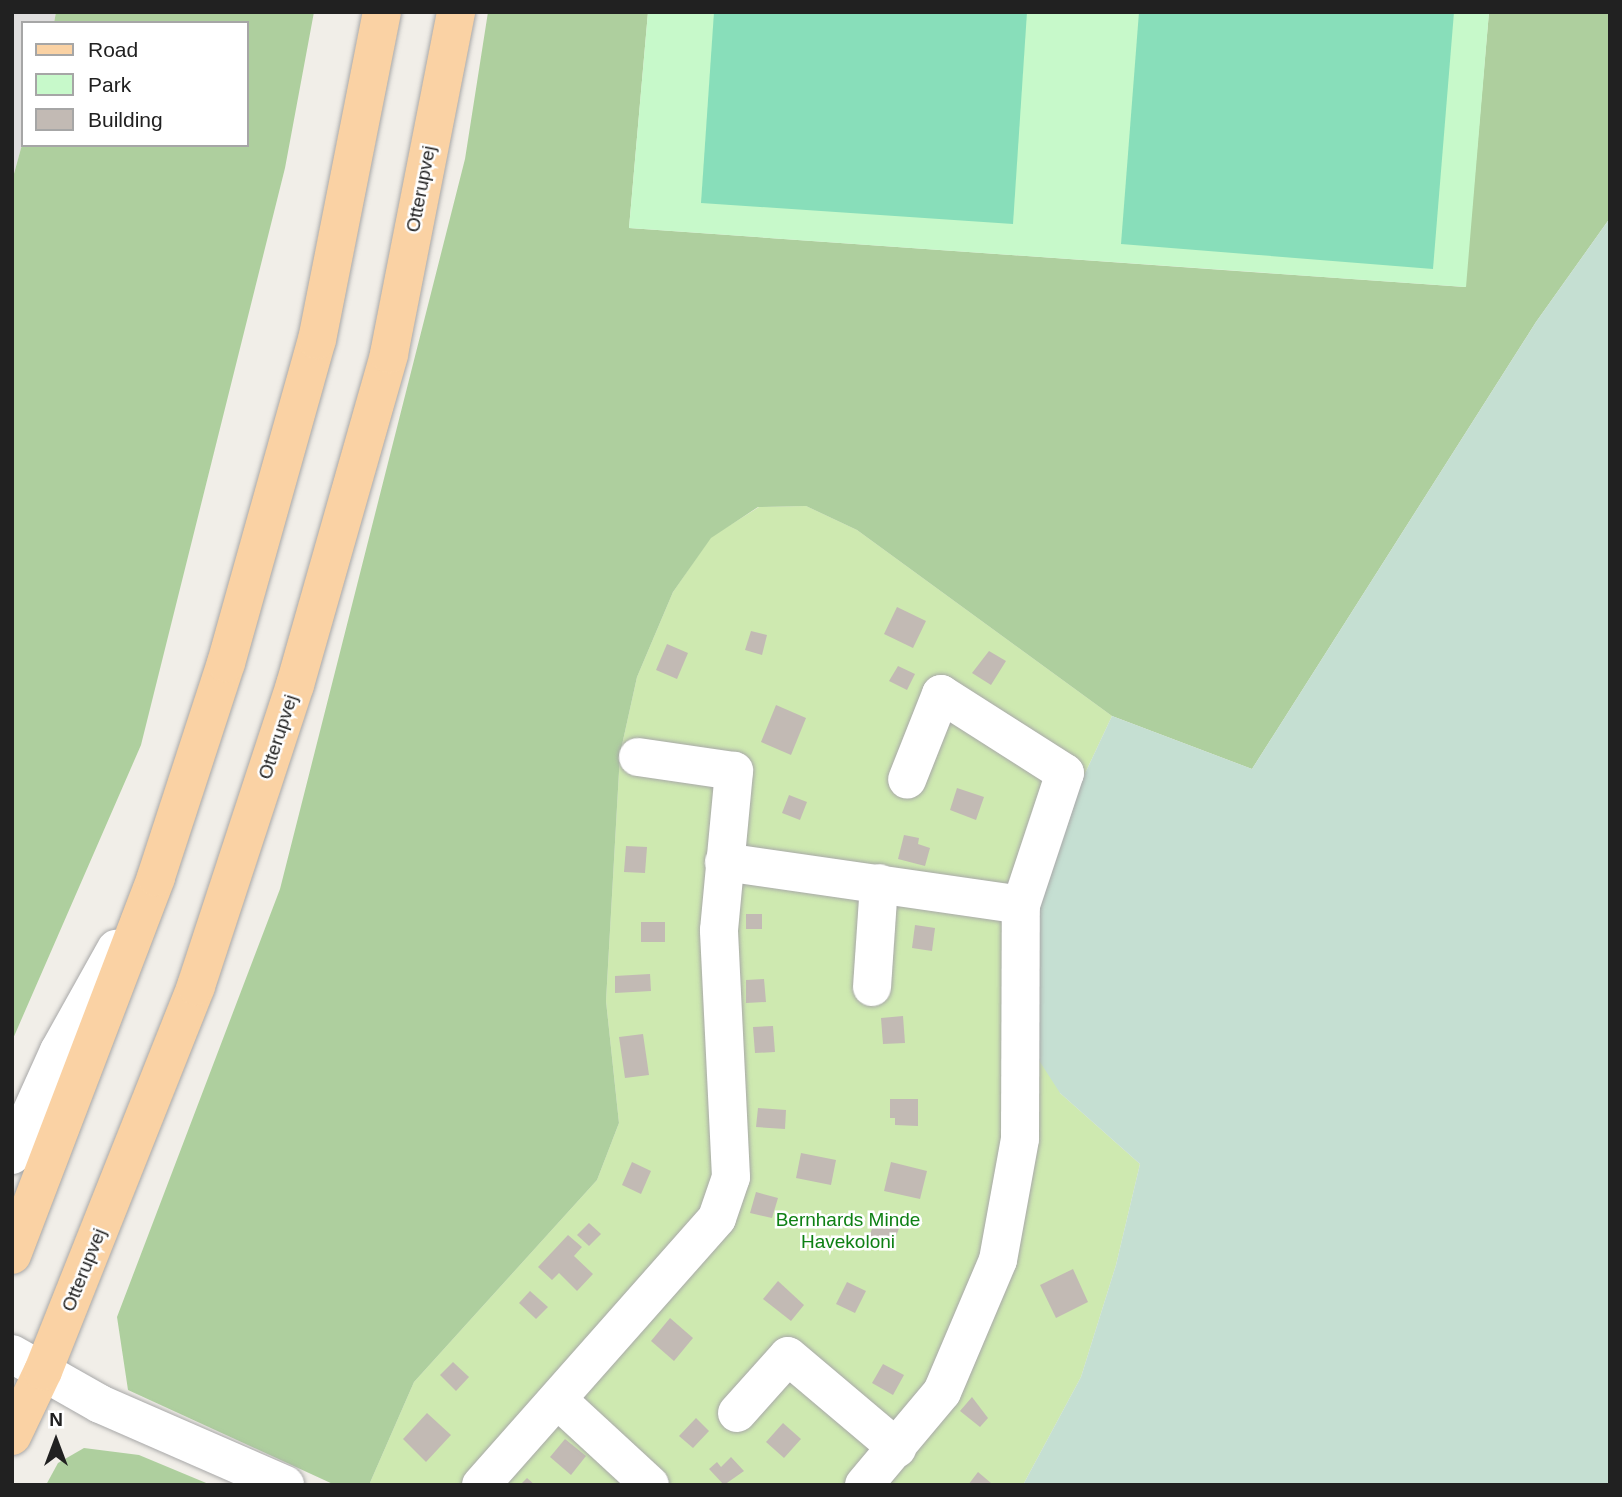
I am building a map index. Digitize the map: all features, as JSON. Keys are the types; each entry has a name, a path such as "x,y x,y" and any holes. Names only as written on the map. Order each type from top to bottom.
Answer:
{"main road":[{"path":"12,1255 156,877 226,663 317,340 382,12"},
{"name":"Otterupvej","path":"12,1436 22,1367 196,986 295,685 389,354 456,12"}],"street":[{"path":"863,1485 942,1392 998,1260 1020,1139 1021,905 1065,773 941,694 907,780"},
{"path":"481,1485 717,1218 731,1177 719,930 734,771 638,757"},
{"path":"724,862 1021,905"},
{"path":"12,1155 59,1051 156,877"},
{"path":"872,987 879,883"},
{"path":"737,1413 788,1356 897,1448"},
{"path":"22,1367 285,1485"},
{"path":"558,1400 650,1485"}],"shaded area":[{"path":"12,12 56,12 54,21 21,21 21,147 12,181"}],"green space":[{"path":"56,12 314,12 285,168 141,745 12,1041 12,181 21,147 248,147 248,21 54,21"},
{"path":"488,12 648,12 629,228 1465,287 1489,12 1610,12 1610,218 1536,322 1252,769 1112,716 857,530 806,506 758,507 711,538 673,592 637,677 620,754 606,1001 619,1123 597,1180 414,1382 369,1485 335,1485 128,1390 117,1317 280,889 465,159"},
{"path":"648,12 1489,12 1466,287 629,228"},
{"path":"714,12 1027,12 1013,224 701,203"},
{"path":"1139,12 1454,12 1433,269 1121,244"},
{"path":"1610,218 1610,1485 1023,1485 1081,1377 1116,1265 1140,1164 1060,1093 1031,1048 1030,936 1044,861 1112,716 1252,769 1536,322"},
{"name":"Bernhards Minde Havekoloni","path":"806,506 857,530 1112,716 1044,861 1060,1093 1140,1164 1116,1265 1081,1377 1023,1485 369,1485 414,1382 597,1180 619,1123 606,1001 620,754 637,677 673,592 711,537 759,507"},
{"path":"84,1448 139,1455 211,1485 46,1485 58,1463"}],"building":[{"path":"897,607 926,621 913,648 884,634"},
{"path":"751,631 767,635 762,655 745,650"},
{"path":"667,644 688,653 677,679 656,670"},
{"path":"989,651 1006,661 991,685 972,673"},
{"path":"898,666 915,674 907,690 889,681"},
{"path":"776,705 806,718 791,755 761,742"},
{"path":"957,788 984,797 976,820 950,810"},
{"path":"789,795 807,802 800,820 782,813"},
{"path":"904,835 919,838 918,844 930,848 925,866 898,859"},
{"path":"626,846 647,847 645,873 624,872"},
{"path":"746,914 762,914 762,929 746,929"},
{"path":"641,922 665,922 665,942 641,942"},
{"path":"915,925 935,928 932,951 912,948"},
{"path":"650,974 651,991 615,993 615,976"},
{"path":"764,979 766,1002 746,1003 746,980"},
{"path":"903,1016 905,1043 883,1044 881,1018"},
{"path":"773,1026 775,1052 755,1053 753,1027"},
{"path":"643,1034 649,1075 625,1078 619,1037"},
{"path":"890,1099 918,1099 918,1126 895,1125 895,1118 890,1118"},
{"path":"758,1108 786,1110 785,1129 756,1127"},
{"path":"801,1153 836,1160 831,1185 796,1178"},
{"path":"632,1162 651,1171 641,1194 622,1185"},
{"path":"891,1162 927,1171 920,1199 884,1191"},
{"path":"756,1192 778,1198 772,1218 750,1213"},
{"path":"875,1220 899,1228 891,1250 868,1240"},
{"path":"589,1223 601,1234 589,1246 577,1235"},
{"path":"568,1235 582,1247 574,1256 593,1274 577,1291 559,1273 552,1280 538,1267"},
{"path":"1073,1269 1088,1302 1056,1318 1040,1285"},
{"path":"778,1281 804,1305 791,1321 763,1299"},
{"path":"847,1282 866,1291 855,1313 836,1304"},
{"path":"530,1291 548,1307 536,1319 519,1303"},
{"path":"670,1318 693,1338 674,1361 651,1341"},
{"path":"453,1362 469,1377 456,1391 440,1375"},
{"path":"883,1364 904,1375 893,1395 872,1383"},
{"path":"972,1397 988,1418 980,1427 960,1411"},
{"path":"427,1413 451,1435 426,1462 403,1439"},
{"path":"696,1418 709,1431 693,1448 679,1436"},
{"path":"783,1423 801,1439 784,1458 766,1442"},
{"path":"565,1439 586,1456 571,1475 550,1457"},
{"path":"731,1457 744,1471 724,1485 709,1469 717,1462 721,1467"},
{"path":"978,1472 991,1483 990,1485 968,1485"},
{"path":"527,1478 535,1485 520,1485"}]}
